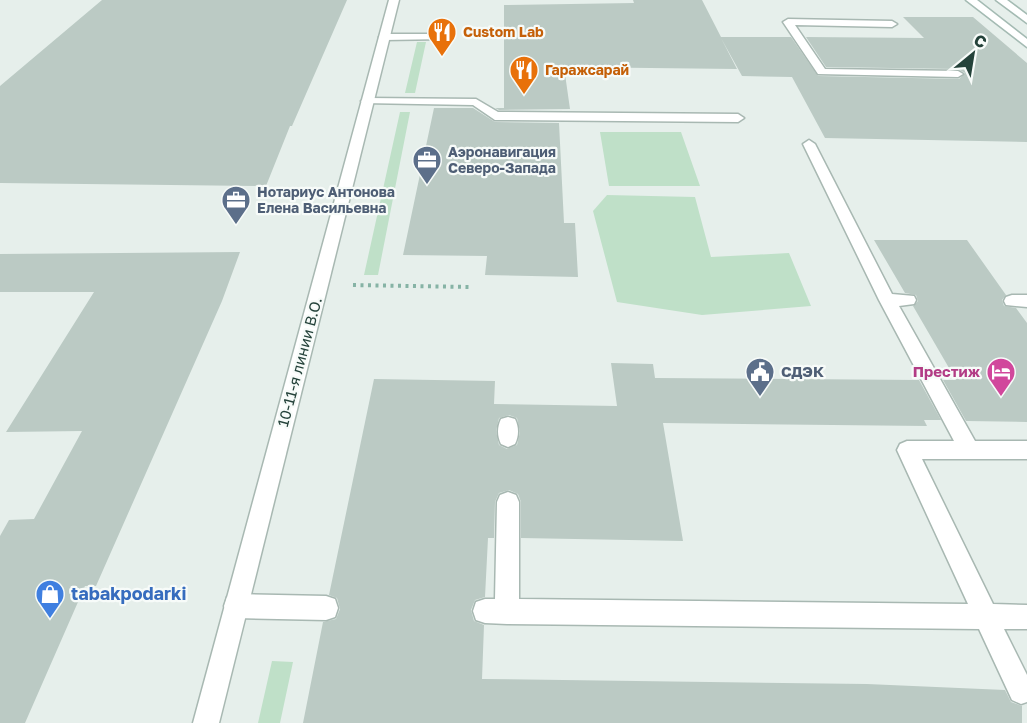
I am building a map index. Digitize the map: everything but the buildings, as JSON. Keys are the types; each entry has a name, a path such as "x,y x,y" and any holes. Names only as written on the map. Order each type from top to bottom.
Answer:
{"street":[{"name":"10-11-я линии В.О.","path":"206,723 394,0"},
{"path":"971,0 1027,44"},
{"path":"1000,0 1027,20"},
{"path":"892,24 788,22 822,72 958,74"},
{"path":"384,38 443,37"},
{"path":"368,101 476,102 495,116 738,118"},
{"path":"809,144 887,300 969,450"},
{"path":"887,300 908,300"},
{"path":"1021,691 907,450 1027,450"},
{"path":"508,502 496,611 1027,617"},
{"path":"236,606 326,608"}],"path":[{"path":"320,285 469,287"}],"green space":[{"path":"417,42 426,42 415,93 405,93"},
{"path":"400,112 410,112 378,275 364,275"},
{"path":"600,132 681,132 700,186 609,186"},
{"path":"607,195 695,197 711,257 789,253 811,306 702,315 617,302 593,211"},
{"path":"272,661 293,662 280,723 258,723"}],"place":[{"name":"Custom Lab","path":"442,58"},
{"name":"Гаражсарай","path":"524,96"},
{"name":"Аэронавигация Северо-Запада","path":"427,186"},
{"name":"Нотариус Антонова Елена Васильевна","path":"236,226"},
{"name":"СДЭК","path":"760,398"},
{"name":"Престиж","path":"1001,398"},
{"name":"tabakpodarki","path":"50,620"}]}
